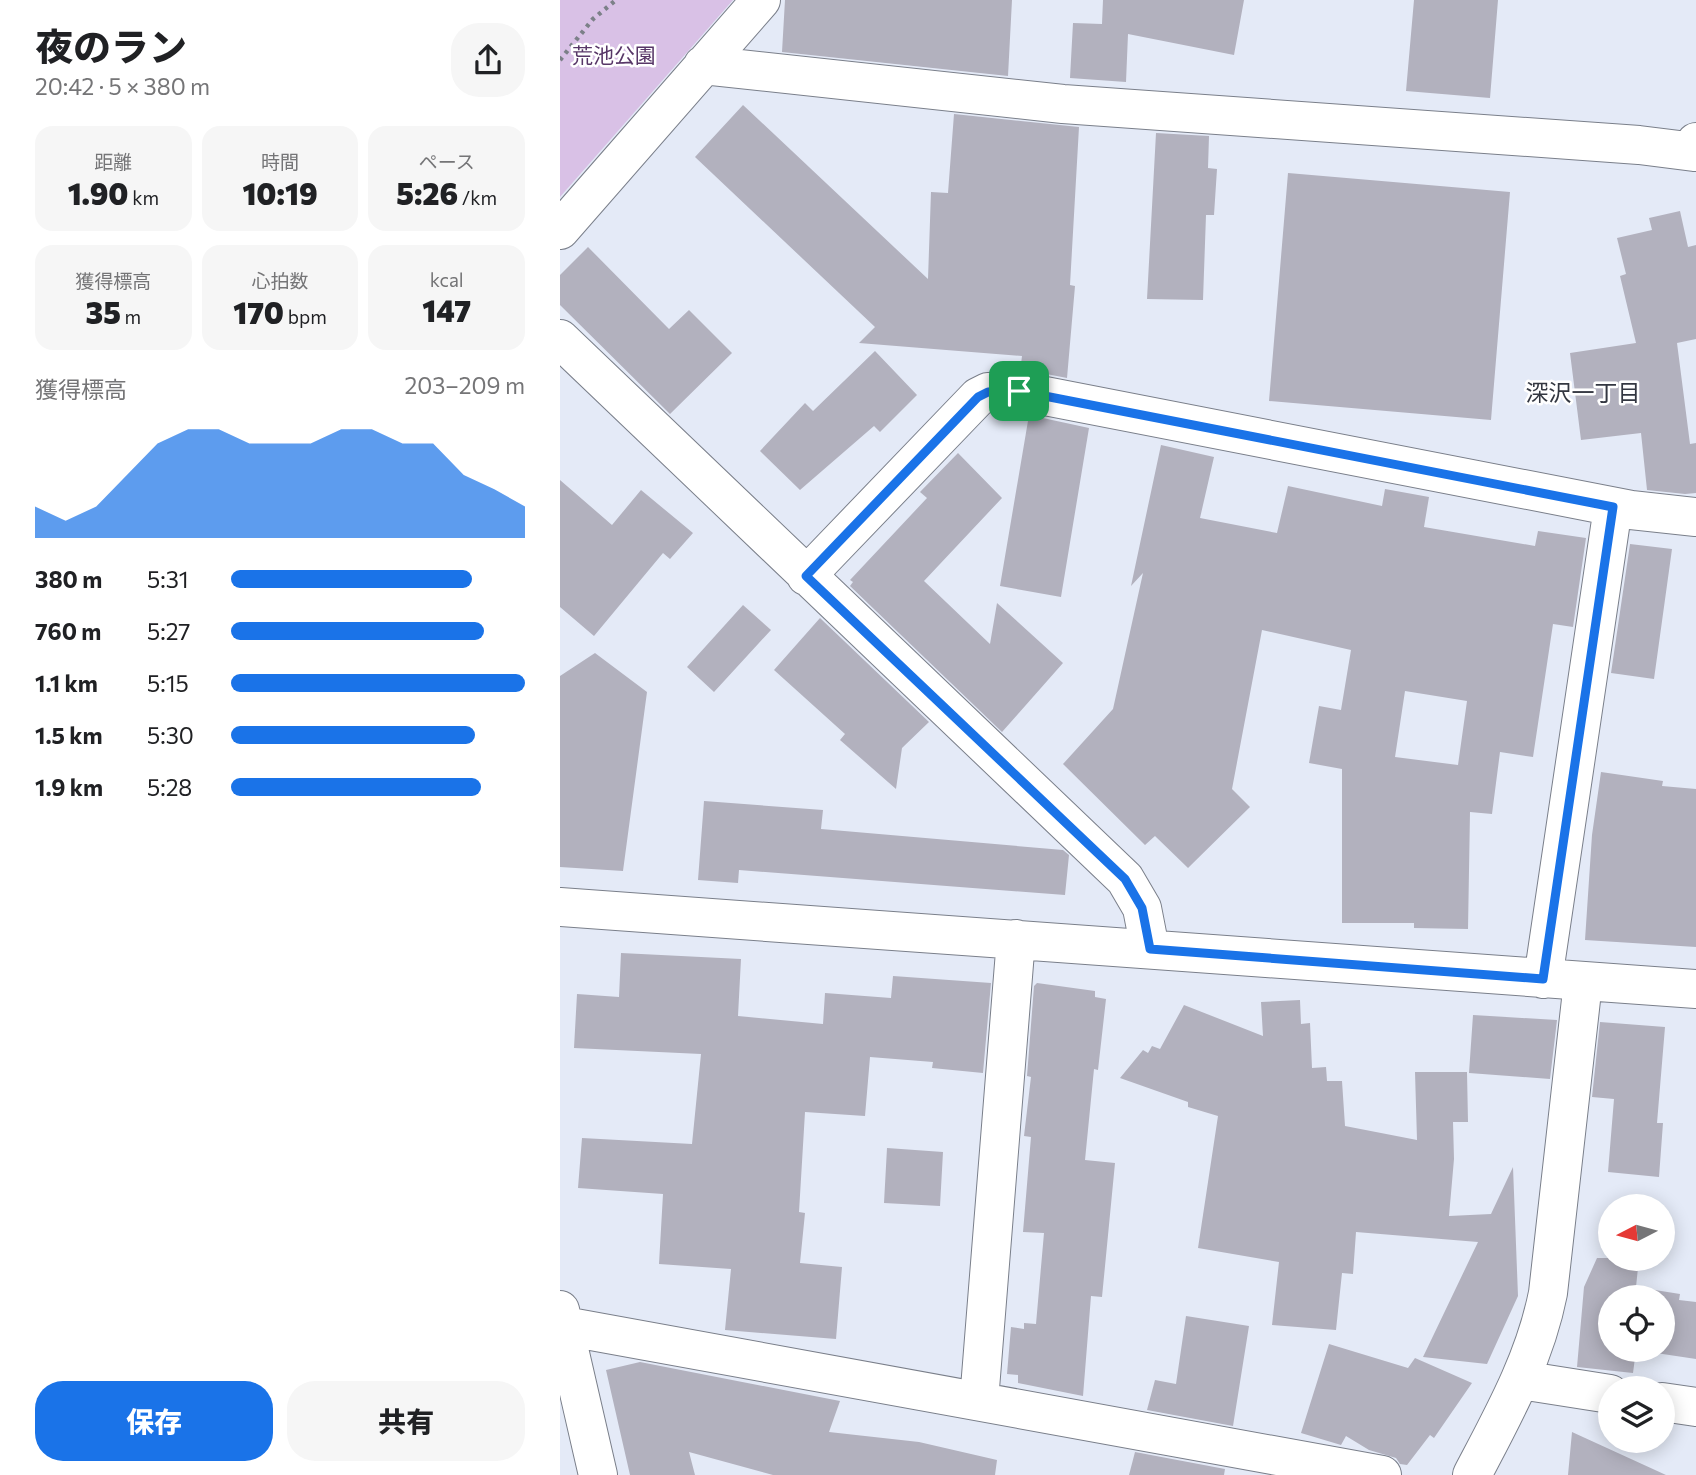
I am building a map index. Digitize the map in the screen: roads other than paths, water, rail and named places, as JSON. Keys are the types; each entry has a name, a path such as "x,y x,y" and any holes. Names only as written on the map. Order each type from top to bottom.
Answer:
{"street":[{"path":"560,230 761,0"},
{"path":"703,65 1063,104 1626,144 1694,152 1696,142"},
{"path":"560,339 1125,879 1142,908 1150,949"},
{"path":"806,576 978,397 1001,390 1019,391 1613,507 1696,517"},
{"path":"1543,979 1613,507"},
{"path":"560,907 1696,989"},
{"path":"979,1401 1016,939"},
{"path":"1472,1475 1521,1380 1542,1324 1548,1293 1583,982"},
{"path":"598,1475 562,1318 979,1401 1381,1475"},
{"path":"1521,1380 1598,1392"},
{"path":"1675,1404 1696,1407"}],"district":[{"name":"深沢一丁目","path":"1583,392"}],"park label":[{"name":"荒池公園","path":"614,54"}]}
